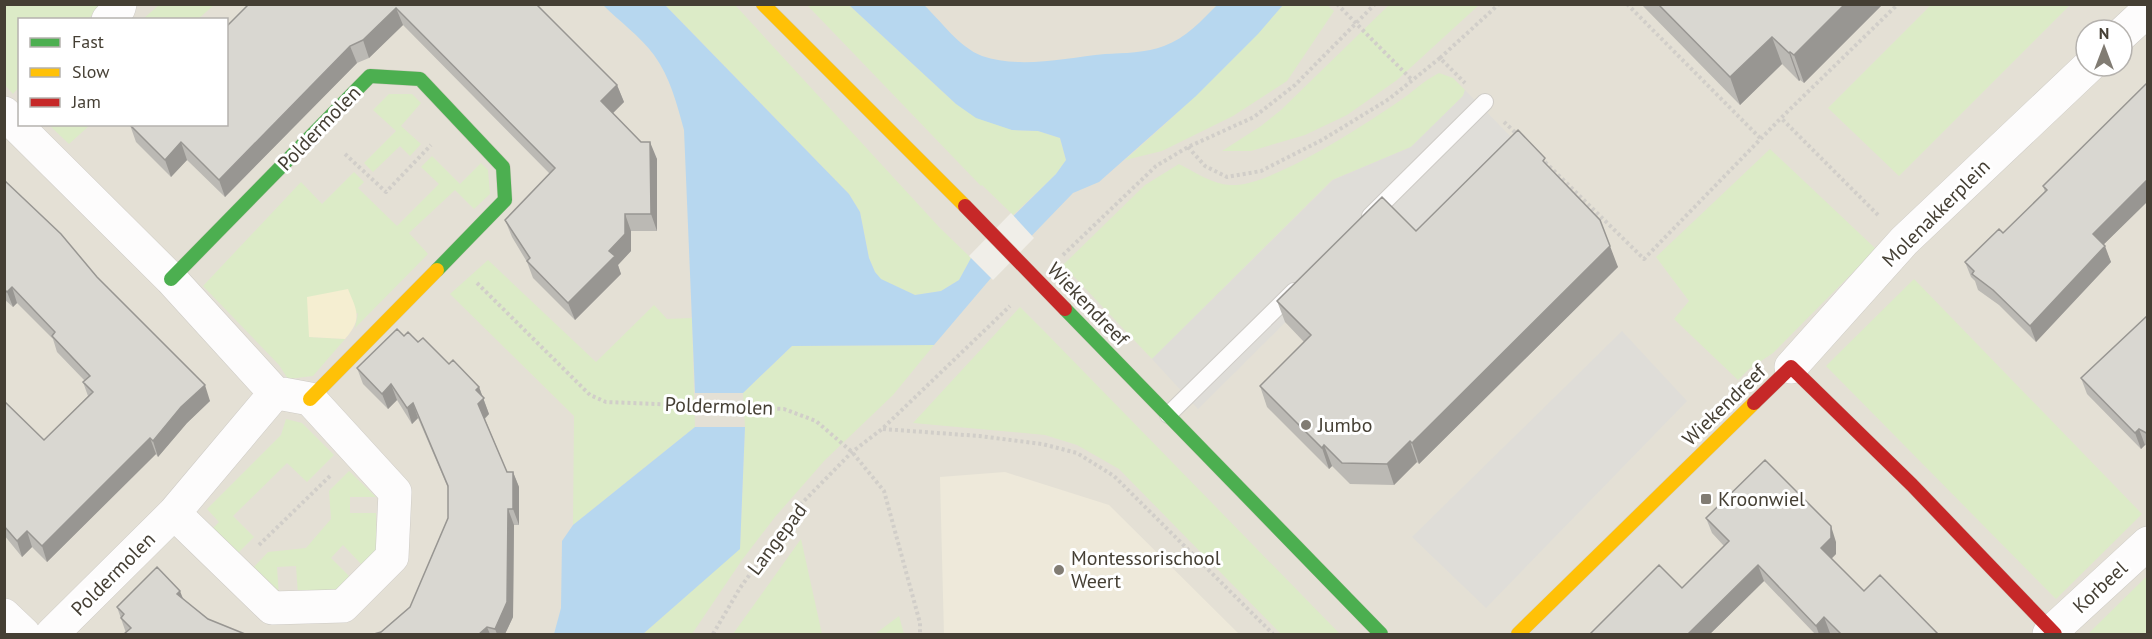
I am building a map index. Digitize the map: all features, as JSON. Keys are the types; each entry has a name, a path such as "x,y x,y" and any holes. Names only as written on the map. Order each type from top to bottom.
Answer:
{"street":[{"path":"110,18 120,4"},
{"name":"Wiekendreef","path":"763,4 965,206 1381,634"},
{"path":"2134,23 2148,10"},
{"name":"Poldermolen","path":"171,279 370,76 420,79 503,167 505,200 310,399"},
{"name":"Molenakkerplein","path":"1791,367 1904,241 2076,78"},
{"path":"24,126 171,279 275,393 310,399 394,492 392,556 343,606 272,609 174,513"},
{"name":"Wiekendreef","path":"1518,634 1791,367 1912,485 2052,633"},
{"name":"Poldermolen","path":"52,634 174,513 275,393"},
{"name":"Korbeel","path":"2052,633 2148,543"},
{"path":"4,615 24,634"}],"lane":[{"path":"1360,226 1485,102"},
{"path":"1168,415 1302,283"}],"path":[{"path":"1337,4 1412,80"},
{"path":"1062,256 1156,166 1188,147 1254,117 1294,85 1375,4"},
{"path":"1188,147 1205,166 1227,177 1261,171 1323,140 1389,99 1440,58 1499,4"},
{"path":"1627,4 1761,139"},
{"path":"1543,160 1644,259 1781,118 1898,4"},
{"path":"1440,58 1518,135"},
{"path":"319,128 386,192 457,118"},
{"path":"1781,118 1904,241"},
{"name":"Poldermolen","path":"450,256 590,395 606,402 784,409 816,421 852,452 884,491 920,623 920,634"},
{"name":"Langepad","path":"713,634 740,588 801,504 852,452 882,429 1010,305"},
{"path":"882,429 1042,444 1077,453 1114,476 1273,634"},
{"path":"233,571 356,450"}],"shaded area":[{"path":"5,5 2147,5 2147,634 5,634"},
{"path":"1465,90 1516,142 1423,252 1389,219 1198,409 1152,359 1333,180 1411,147 1463,96"},
{"path":"1622,331 1687,401 1486,608 1412,537"},
{"name":"Montessorischool Weert","path":"1005,472 1109,505 1239,634 944,634 940,477"}],"green space":[{"path":"159,4 214,5 199,18 144,18"},
{"path":"1390,4 1479,5 1397,80 1347,115 1305,135 1251,151 1222,151 1281,110"},
{"path":"4,5 103,5 89,18 18,18 18,88 13,94 5,85"},
{"path":"665,5 735,5 939,227 971,258 959,280 941,291 915,295 880,279 869,258 860,212 849,194"},
{"path":"807,5 849,5 956,104 1012,130 1038,131 1060,138 1066,160 1056,174 1013,215 981,186"},
{"path":"1283,5 1327,5 1334,11 1287,81 1233,116 1162,151 1125,160 1206,85"},
{"path":"1931,5 2070,5 1899,176 1828,108"},
{"path":"1439,73 1453,78 1465,90 1463,96 1411,147 1332,180 1152,359 1063,265 1145,185 1179,164 1223,184 1247,183 1268,177 1340,139"},
{"path":"389,94 412,94 421,103 401,126 421,144 410,156 400,146 373,172 364,163 396,131 373,110"},
{"path":"50,126 89,126 69,144"},
{"path":"1770,149 1876,249 1773,353 1749,369 1738,380 1674,319 1689,301 1656,257"},
{"path":"432,156 460,184 481,163 488,170 490,194 474,209 455,190 409,233 428,254 355,328 358,313 309,337 345,339 313,376 288,379 279,365 203,286 301,182 322,204 354,172 364,182 358,188 397,226 439,184 421,167"},
{"path":"488,260 596,362 654,305 667,319 692,318 695,427 573,525 574,416 450,294"},
{"path":"1914,279 2142,514 2056,599 1826,366"},
{"path":"1020,307 1340,634 1281,634 1119,469 1077,445 1045,435 913,423"},
{"path":"934,345 893,395 825,460 775,517 742,560 692,634 643,634 740,548 745,427 743,393 792,346"},
{"path":"286,419 302,423 334,455 307,482 287,463 233,516 254,537 237,554 212,529 219,522 207,509 281,435"},
{"path":"349,471 376,497 350,497 350,513 376,513 377,551 362,565 343,545 331,558 350,577 336,595 298,595 296,566 277,567 279,597 253,568 268,552 306,548 331,519 329,491"},
{"path":"801,539 822,634 733,634"},
{"path":"2147,576 2147,634 2089,633"},
{"path":"899,616 904,634 875,634"}],"sand":[{"path":"348,289 357,315 351,332 345,339 309,337 307,297"}],"water":[{"path":"603,5 665,5 849,194 860,212 869,258 875,272 881,279 915,295 941,291 959,280 971,258 1056,174 1066,160 1060,138 1038,131 1012,130 976,118 956,104 849,5 924,5 958,40 974,52 996,60 1027,62 1150,50 1172,43 1193,29 1217,5 1283,5 1258,34 1196,96 1099,182 1073,193 991,278 934,345 792,346 743,393 695,393 684,130 672,91 660,63 642,41"},
{"path":"695,427 745,427 740,549 643,634 554,634 561,608 562,541 573,525"}],"pier":[{"path":"1011,213 1034,238 993,280 969,256"}],"building":[{"path":"249,4 536,4 617,85 601,101 641,142 650,142 651,214 625,214 625,234 609,251 615,256 568,303 527,261 530,258 505,220 555,168 396,8 363,40 350,46 219,180 181,142 165,160 131,126 228,126 228,25"},
{"path":"1658,4 1845,4 1794,55 1772,37 1730,77"},
{"path":"2148,82 2148,179 2093,234 2105,246 2030,326 1993,290 1972,274 1974,271 1965,262 1999,229 2003,233 2047,190 2043,186"},
{"path":"1518,130 1545,158 1543,161 1600,220 1610,246 1412,443 1410,441 1387,464 1342,463 1324,445 1322,448 1260,386 1311,335 1277,301 1382,197 1416,231"},
{"path":"4,180 61,234 97,277 205,385 181,407 153,441 150,438 42,546 27,531 17,541 4,526 4,401 44,440 93,392 83,382 90,376 52,336 55,332 12,287 7,292 4,289"},
{"path":"2148,315 2148,434 2139,429 2135,433 2081,378"},
{"path":"397,329 404,336 408,332 418,342 423,338 449,364 453,360 479,387 476,390 484,398 478,404 507,472 513,472 513,509 508,509 507,602 495,629 487,627 479,634 374,634 381,632 410,607 448,518 448,486 413,403 407,408 391,384 382,394 357,368"},
{"path":"1765,460 1831,526 1831,538 1821,548 1864,591 1880,575 1938,634 1841,634 1824,617 1816,626 1758,565 1688,634 1590,634 1659,565 1682,588 1729,541 1706,518"},
{"path":"157,567 180,591 177,594 208,619 245,634 124,634 131,628 121,618 124,614 117,607"}],"traffic: fast":[{"path":"171,279 370,76 420,79 503,167 505,200 437,270"},
{"path":"1065,309 1381,634"}],"traffic: slow":[{"path":"763,4 965,206"},
{"path":"310,399 437,270"},
{"path":"1518,634 1754,403"}],"traffic: jam":[{"path":"965,206 1065,309"},
{"path":"1754,403 1791,367 1912,485 2055,634"}],"place":[{"name":"Jumbo","path":"1306,425"},
{"name":"Kroonwiel","path":"1706,499"},
{"name":"Montessorischool Weert","path":"1059,570"}]}
